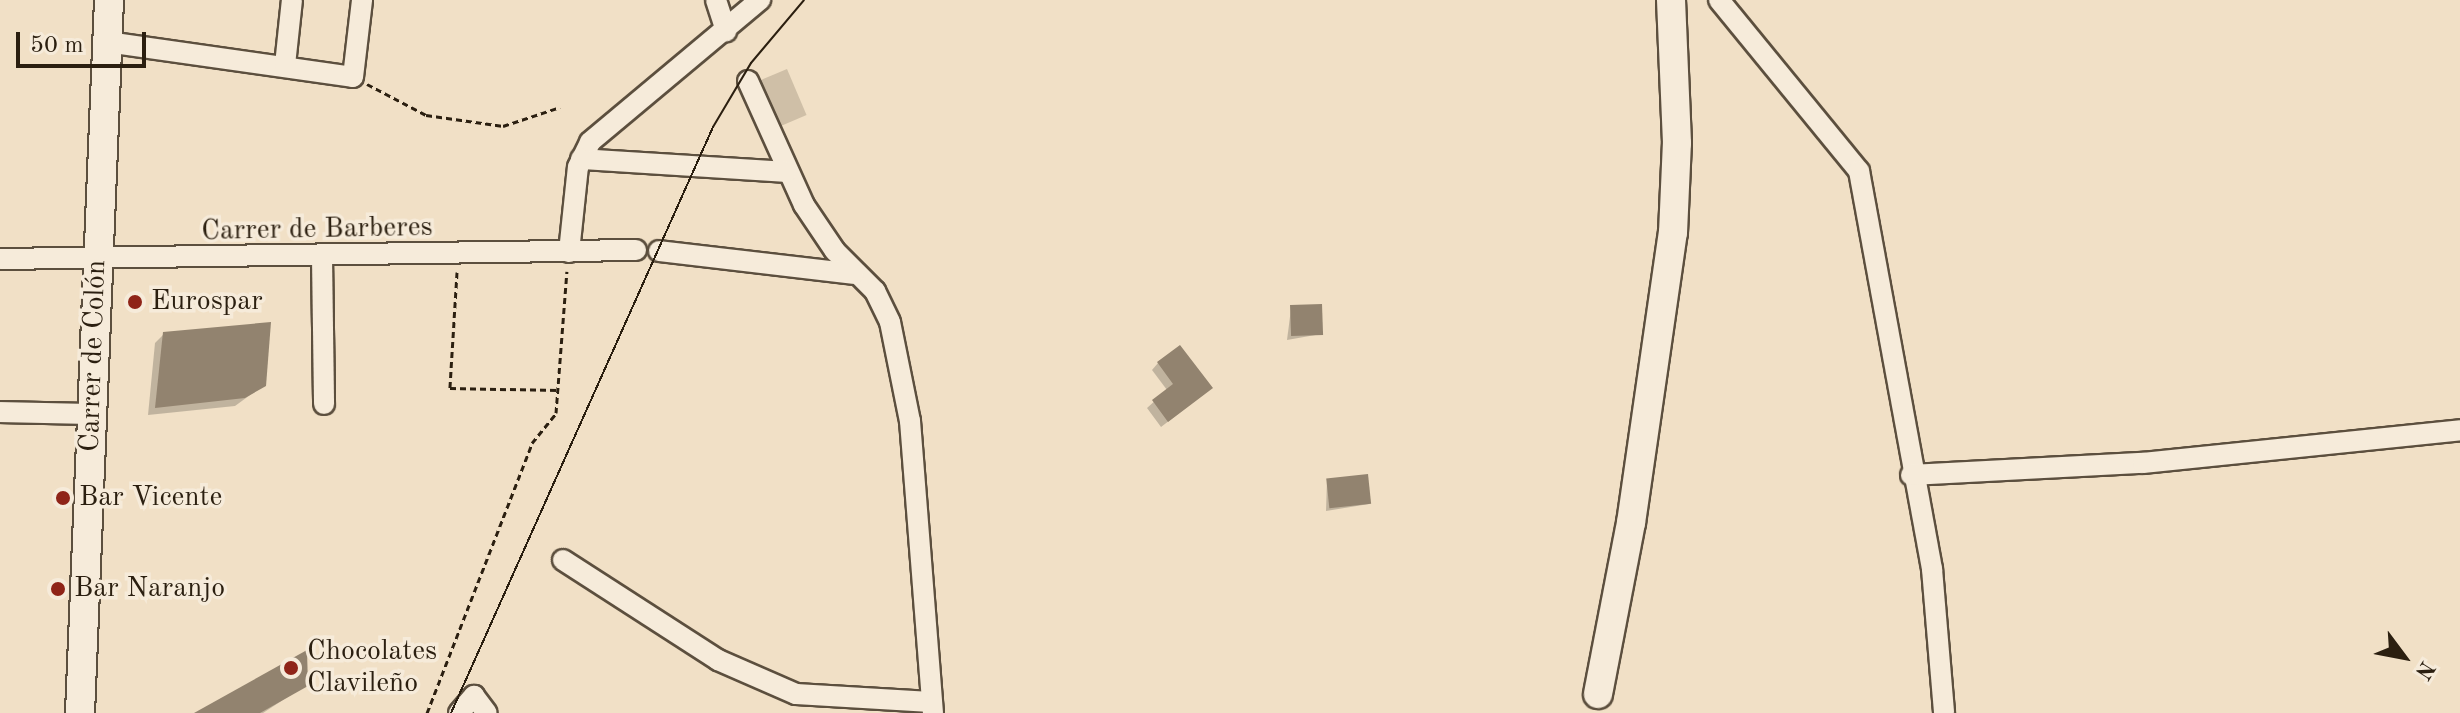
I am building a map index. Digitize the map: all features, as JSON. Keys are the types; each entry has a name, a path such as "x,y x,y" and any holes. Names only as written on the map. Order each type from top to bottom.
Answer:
{"main road":[{"name":"Carrer de Colón","path":"80,713 109,0"},
{"path":"1594,707 1631,523 1673,233 1671,0"}],"street":[{"path":"285,65 292,0"},
{"path":"107,42 353,77 362,0"},
{"path":"716,0 726,31"},
{"path":"569,252 581,159 607,122 726,31 760,0"},
{"path":"1719,0 1859,171 1911,475 1932,569 1944,713"},
{"path":"563,560 718,660 796,694 932,708 910,421 890,322 875,291 854,274 786,172 748,81"},
{"path":"581,159 786,172"},
{"name":"Carrer de Barberes","path":"0,259 98,263 636,250"},
{"path":"659,251 854,274"},
{"path":"322,257 324,404"},
{"path":"0,412 92,414"},
{"path":"1911,475 2143,463 2460,430"},
{"path":"459,713 474,696 487,713"}],"path":[{"path":"353,77 426,115 503,126 560,107"},
{"path":"427,713 532,443 556,413 569,252"},
{"path":"455,254 460,292 450,388 558,390"}],"shaded area":[{"path":"787,69 807,115 776,128 757,82"}],"building":[{"path":"1322,304 1323,335 1291,336 1290,305"},
{"path":"271,322 266,386 245,398 155,408 163,332"},
{"path":"1180,345 1213,388 1168,422 1152,400 1173,384 1157,362"},
{"path":"1368,474 1371,504 1329,508 1326,478"},
{"name":"Chocolates Clavileño","path":"307,650 308,686 260,713 194,713"}],"tram line":[{"path":"451,713 713,127 751,63 804,0"}],"place":[{"name":"Eurospar","path":"135,302"},
{"name":"Bar Vicente","path":"63,498"},
{"name":"Bar Naranjo","path":"58,589"},
{"name":"Chocolates Clavileño","path":"291,668"}]}
